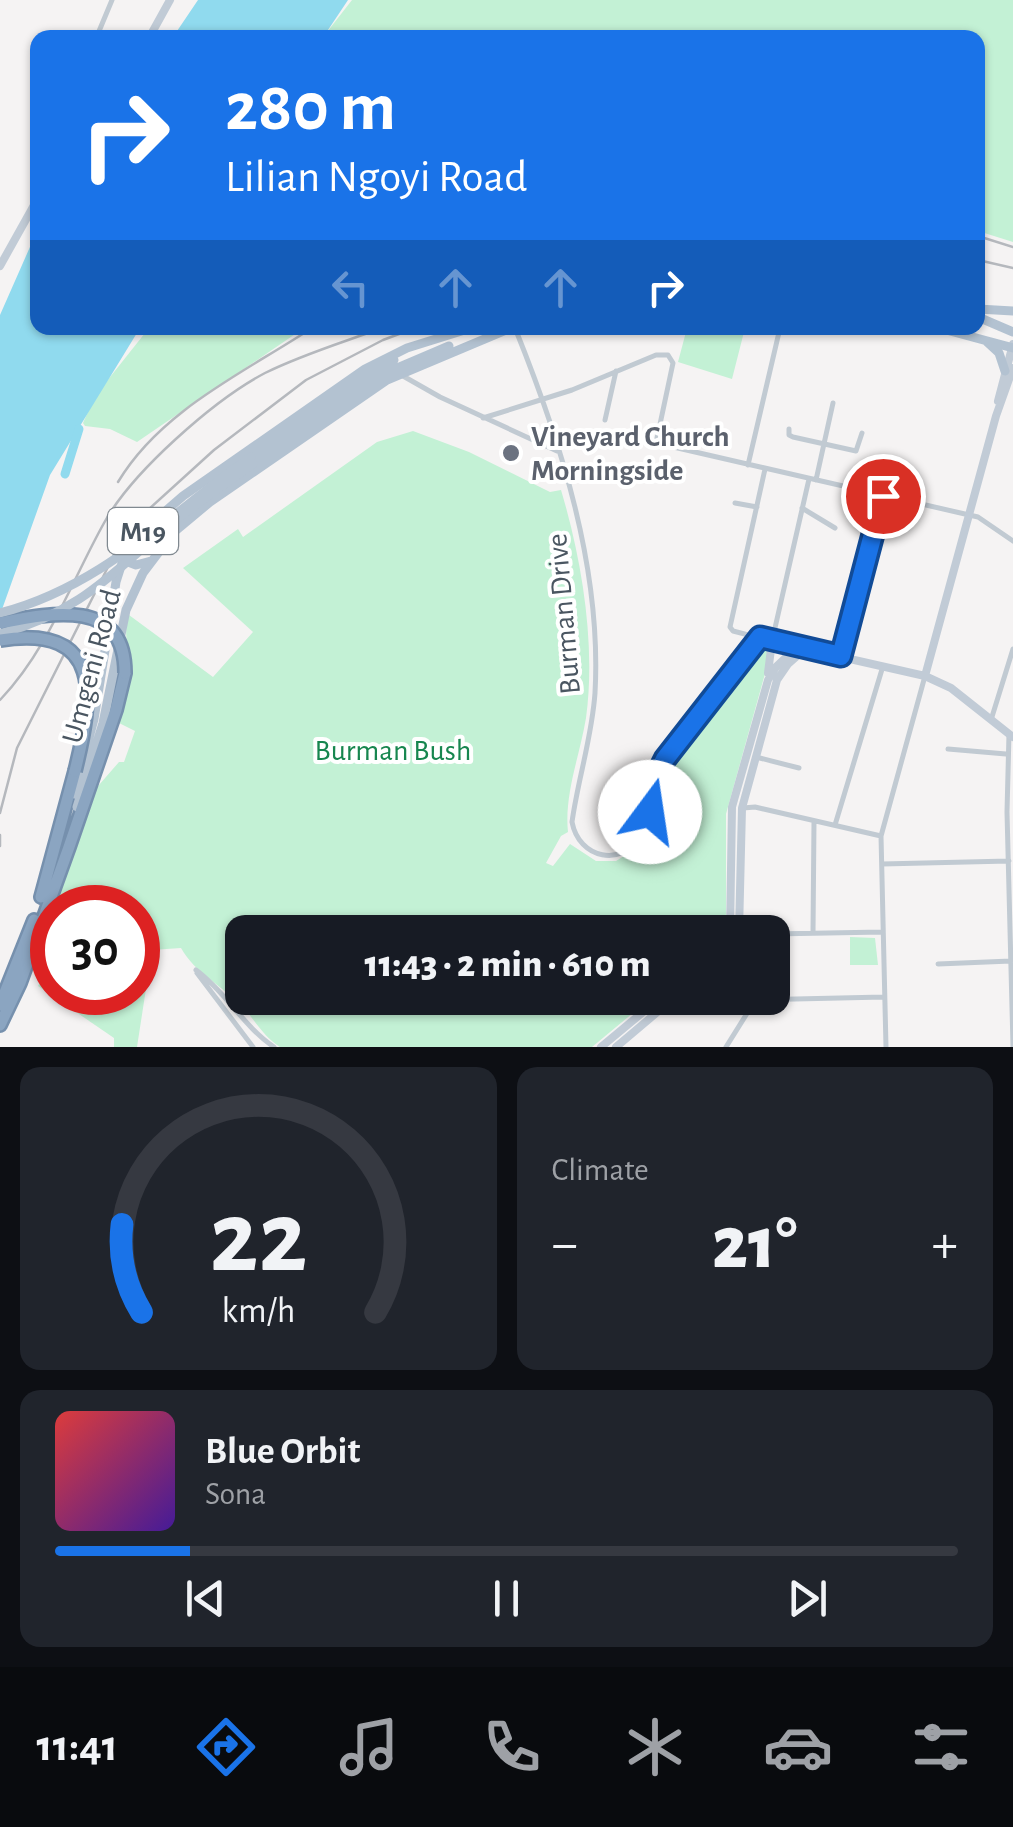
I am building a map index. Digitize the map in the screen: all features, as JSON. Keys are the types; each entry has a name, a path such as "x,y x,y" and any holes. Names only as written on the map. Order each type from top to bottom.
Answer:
{"highway":[{"path":"0,623 59,614 84,615 100,622 117,639 124,659 124,680 95,773 51,878"},
{"path":"0,637 43,638 62,646 78,662 88,682 89,697 51,878"},
{"name":"Umgeni Road","path":"49,885 51,878"},
{"name":"Umgeni Road","path":"0,1005 51,878"},
{"name":"Umgeni Road","path":"0,1025 30,953"}],"main road":[{"path":"985,309 1013,311"},
{"path":"985,320 1013,332"},
{"name":"Umgeni Road","path":"51,878 87,752 114,595 124,560 146,528 164,511 380,361 449,335"},
{"name":"Umgeni Road","path":"51,878 102,723 126,610 151,562 174,532 398,374 493,335"},
{"path":"970,335 1013,346"},
{"path":"0,613 49,598 91,577 379,368 446,336"},
{"path":"983,338 1009,370"},
{"path":"0,637 56,615 91,594 252,460 388,372 444,347 461,346"},
{"path":"124,560 136,566 151,562"}],"street":[{"path":"100,30 112,0"},
{"path":"153,30 170,0"},
{"path":"0,266 30,212"},
{"name":"Burman Drive","path":"516,335 540,399 588,558 595,678 592,722 572,822 574,834 588,851 606,856 625,852 638,842 649,823 660,768 760,637"},
{"path":"748,465 778,335"},
{"path":"886,1047 881,836 1013,346"},
{"path":"484,418 656,355 668,355 672,359 656,443 984,520 1013,541"},
{"path":"605,420 616,371"},
{"path":"398,374 557,452"},
{"path":"739,805 735,794 768,689 772,640 802,508 824,444 833,402"},
{"path":"789,428 791,436 856,452 862,433"},
{"path":"765,468 730,625 734,631 925,676 951,688 1011,735 1006,754 1013,1046"},
{"path":"841,656 883,496"},
{"path":"735,503 756,507"},
{"path":"802,508 835,528"},
{"path":"768,689 801,648"},
{"path":"991,720 1013,649"},
{"path":"836,825 883,666"},
{"path":"735,915 739,805 756,757 756,735"},
{"path":"948,749 1006,754"},
{"path":"756,757 799,768"},
{"path":"739,805 881,836"},
{"path":"813,933 814,820"},
{"path":"882,864 1008,861"},
{"path":"790,934 883,932"},
{"path":"938,964 1011,961"},
{"path":"253,1047 196,970 274,1047"},
{"path":"208,990 214,984"},
{"path":"790,998 884,996"},
{"path":"601,1047 618,1041 647,1015"},
{"path":"726,1045 746,1015"},
{"path":"236,1047 246,1038"}],"green space":[{"path":"352,0 1013,0 1013,242 985,233 985,30 329,30"},
{"path":"143,335 294,335 137,442 110,429 85,426 95,396"},
{"path":"685,335 743,335 732,379 678,362"},
{"name":"Burman Bush","path":"413,431 469,452 550,492 561,490 585,603 589,690 570,789 568,832 561,836 546,863 553,866 570,844 596,861 616,861 645,843 654,829 661,774 754,653 769,648 726,814 726,915 225,915 225,992 193,965 181,948 160,949 160,885 59,885 92,793 119,762 124,762 135,731 117,722 131,671 126,636 129,615 213,677 253,632 183,568 238,529 243,537 377,442"},
{"path":"850,937 875,938 878,965 850,965"},
{"name":"Burman Bush","path":"80,1015 142,1015 137,1047 114,1047 114,1038"},
{"name":"Burman Bush","path":"249,1015 631,1015 592,1047 280,1047"}],"water":[{"path":"198,0 348,0 328,30 178,30"},
{"path":"30,247 30,335 136,335 50,475 0,615 0,315"}],"waterway":[{"path":"65,474 79,429"}],"railway":[{"path":"985,238 1013,247"},
{"path":"985,262 1013,268"},
{"path":"118,482 136,457 181,413 301,335"},
{"path":"0,700 45,638 104,523 154,460 199,419 265,373 362,335"},
{"path":"0,813 17,748 116,551 138,519 214,450 306,380 396,335"},
{"path":"0,835 0,846"}],"place":[{"name":"Vineyard Church Morningside","path":"511,453"}],"route":[{"path":"650,812 656,777 665,759 760,637 841,656 883,496"}]}
